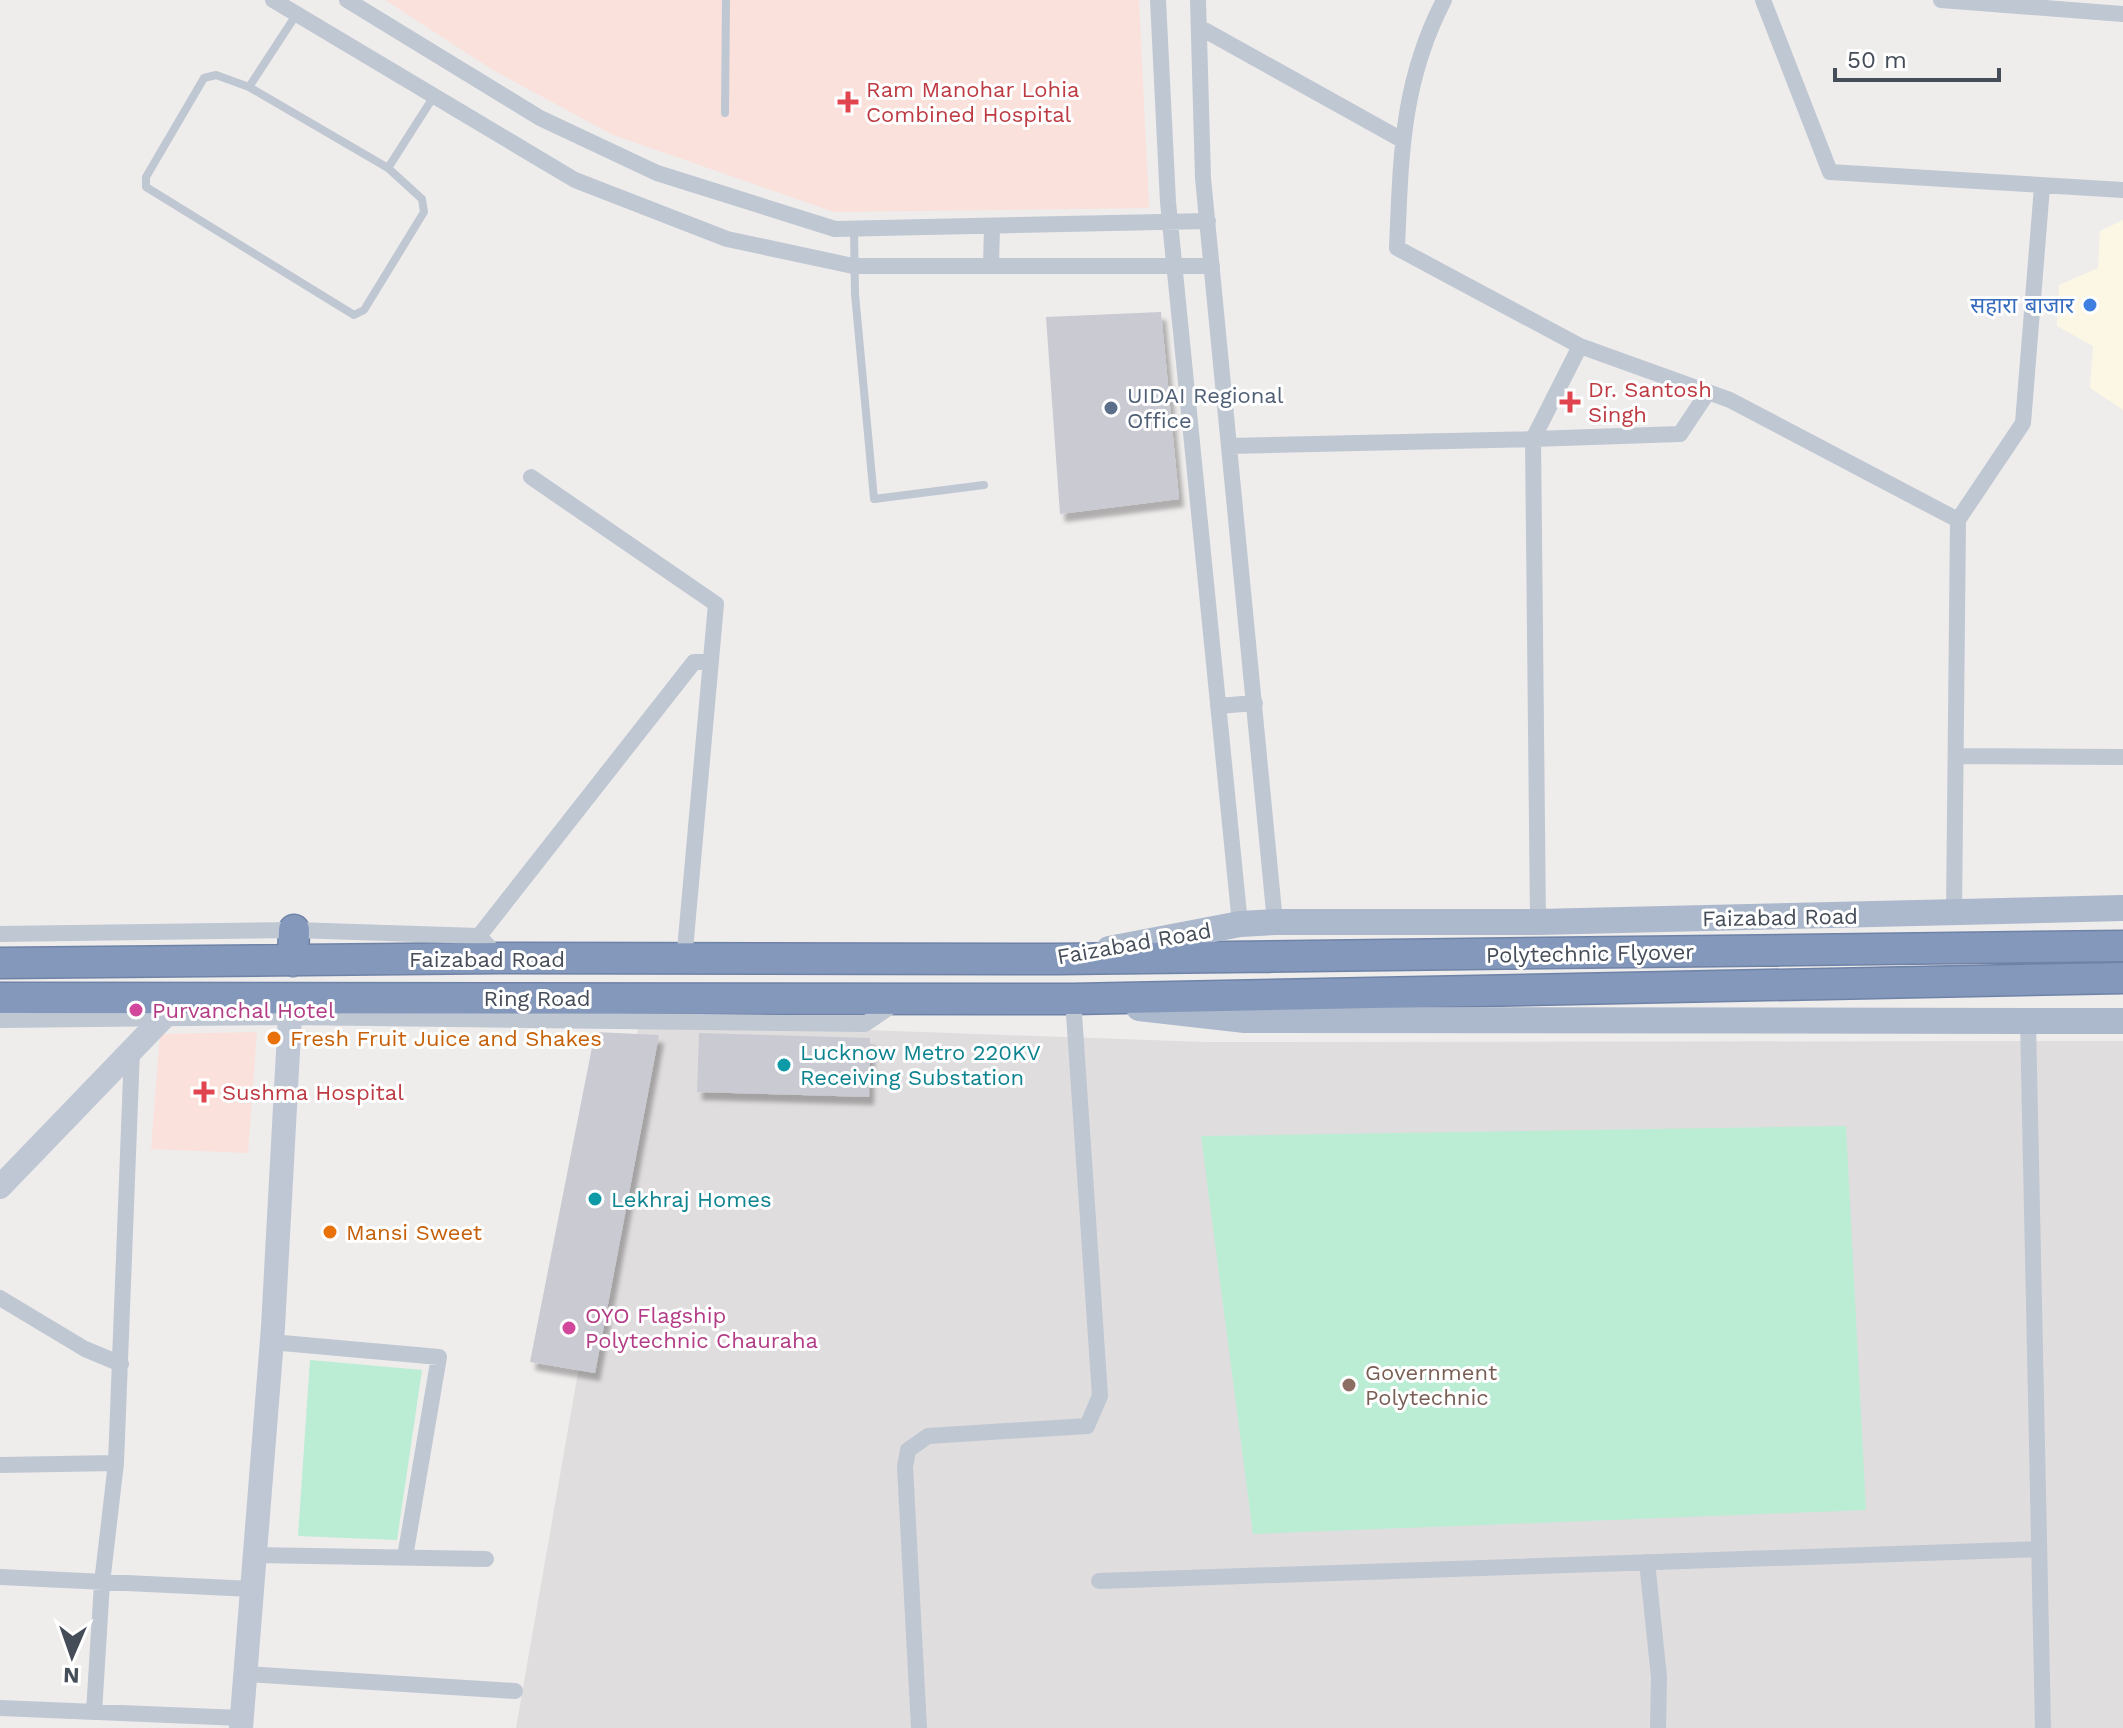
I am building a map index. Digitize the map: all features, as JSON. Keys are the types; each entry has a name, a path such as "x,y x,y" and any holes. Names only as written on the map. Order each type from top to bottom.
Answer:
{"highway":[{"path":"293,961 294,930"},
{"name":"Polytechnic Flyover","path":"1058,959 2123,946"},
{"name":"Faizabad Road","path":"0,963 293,961 489,947 684,961 1058,959"},
{"name":"Polytechnic Flyover","path":"1073,999 2123,978"},
{"name":"Ring Road","path":"0,998 291,1007 1073,999"}],"main road":[{"name":"Faizabad Road","path":"1058,959 1240,924 1275,922 1538,922 2123,908"},
{"name":"Faizabad Road","path":"1073,999 1245,1020 2123,1021"}],"street":[{"path":"273,0 575,180 727,239 853,266 1212,266"},
{"path":"347,0 540,118 657,173 835,229 1208,221"},
{"path":"1158,0 1170,222 1240,924"},
{"path":"1198,0 1208,221 1275,922"},
{"path":"1444,0 1425,37 1402,140 1397,248 1580,346 1730,400 1958,520"},
{"path":"1763,0 1830,172 2123,190"},
{"path":"1941,0 2123,14"},
{"path":"1199,27 1402,140"},
{"path":"1954,914 1958,520 2023,423 2042,187"},
{"path":"991,266 992,227"},
{"path":"1538,922 1533,439 1580,346"},
{"path":"1230,446 1680,434 1708,392"},
{"path":"531,477 716,604 684,961"},
{"path":"0,934 294,930 489,947 694,662 711,662"},
{"path":"1218,706 1255,703"},
{"path":"1956,756 2123,757"},
{"path":"919,1728 905,1467 908,1450 928,1436 1087,1426 1100,1396 1073,999"},
{"path":"0,1020 162,1019 291,1007 271,1342 241,1723 121,1721 94,1712 0,1708"},
{"path":"0,1187 162,1019"},
{"path":"2028,1021 2043,1728"},
{"path":"94,1712 102,1583 116,1463 132,1051"},
{"path":"0,1298 85,1349 121,1364"},
{"path":"271,1342 439,1357 405,1557"},
{"path":"0,1465 116,1463"},
{"path":"1099,1581 2039,1549"},
{"path":"254,1555 486,1559"},
{"path":"1647,1562 1659,1677 1658,1728"},
{"path":"0,1577 252,1589"},
{"path":"245,1674 515,1691"},
{"path":"25,1728 27,1709"}],"lane":[{"path":"725,113 726,0"},
{"path":"249,87 296,15"},
{"path":"216,75 249,87 388,168 422,199 424,212 364,310 354,315 146,187 146,177 204,78 216,75"},
{"path":"388,168 434,96"},
{"path":"854,229 853,266 874,499 984,485"}],"shaded area":[{"name":"Ram Manohar Lohia Combined Hospital","path":"385,0 1139,0 1149,208 834,212 613,135 493,70"},
{"name":"सहारा बाजार","path":"2123,220 2123,410 2090,388 2093,346 2057,326 2059,285 2098,268 2100,231"},
{"name":"Government Polytechnic","path":"639,1022 1205,1042 2123,1041 2123,1728 516,1728"},
{"name":"Sushma Hospital","path":"257,1032 248,1153 151,1149 160,1034"}],"green space":[{"path":"1846,1126 1866,1510 1253,1534 1201,1136"},
{"path":"310,1360 422,1370 397,1540 298,1536"}],"building":[{"name":"UIDAI Regional Office","path":"1161,312 1179,499 1060,514 1046,317"},
{"name":"Lekhraj Homes","path":"595,1032 659,1035 595,1373 530,1362"},
{"name":"Lucknow Metro 220KV Receiving Substation","path":"699,1033 870,1038 869,1097 697,1092"}],"place":[{"name":"Ram Manohar Lohia Combined Hospital","path":"848,102"},
{"name":"सहारा बाजार","path":"2090,305"},
{"name":"Dr. Santosh Singh","path":"1570,402"},
{"name":"UIDAI Regional Office","path":"1111,408"},
{"name":"Purvanchal Hotel","path":"136,1010"},
{"name":"Fresh Fruit Juice and Shakes","path":"274,1038"},
{"name":"Lucknow Metro 220KV Receiving Substation","path":"784,1065"},
{"name":"Sushma Hospital","path":"204,1092"},
{"name":"Lekhraj Homes","path":"595,1199"},
{"name":"Mansi Sweet","path":"330,1232"},
{"name":"OYO Flagship Polytechnic Chauraha","path":"569,1328"},
{"name":"Government Polytechnic","path":"1349,1385"}]}
